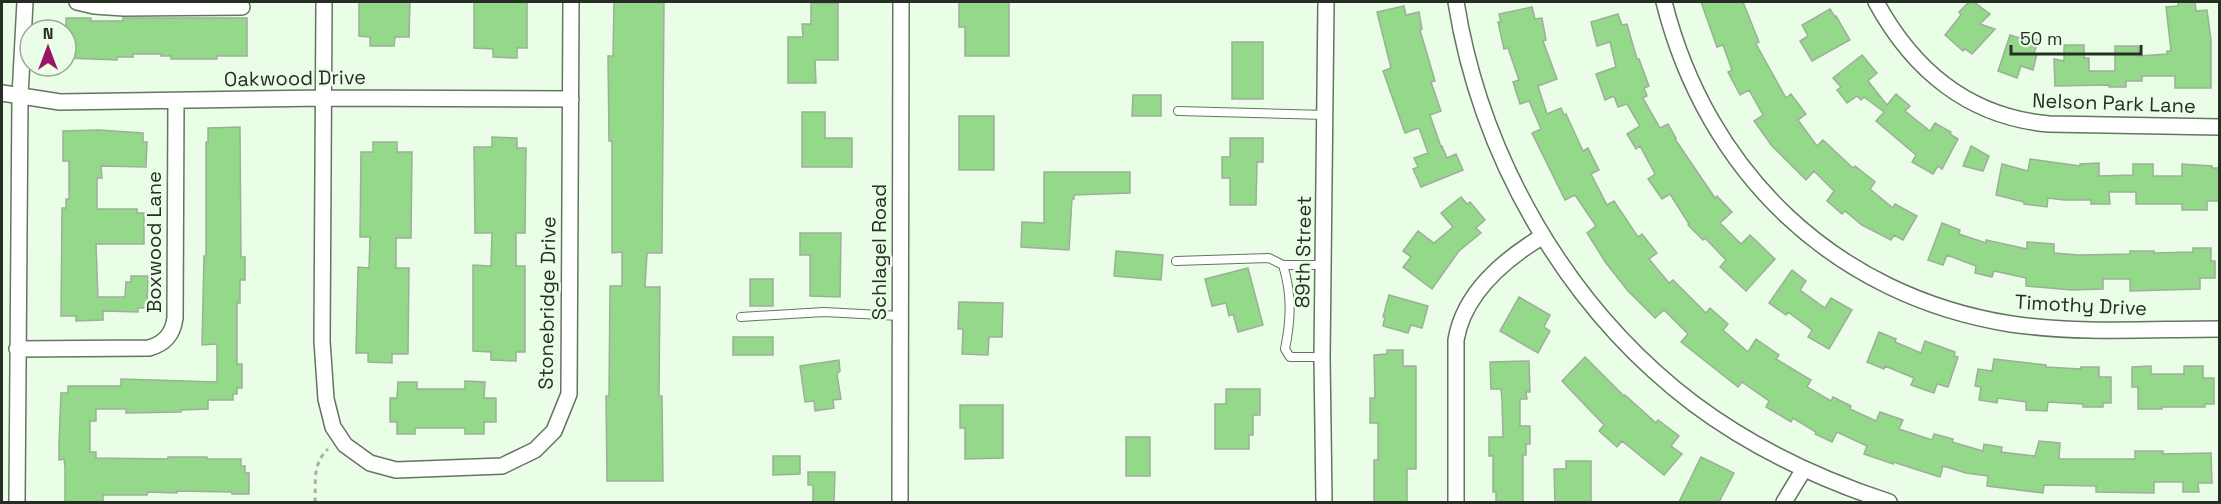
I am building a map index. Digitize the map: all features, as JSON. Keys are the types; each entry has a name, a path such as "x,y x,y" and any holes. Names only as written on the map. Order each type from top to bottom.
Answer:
{"street":[{"path":"17,502 20,96 25,2"},
{"path":"77,2 94,6 124,4 242,7"},
{"name":"Stonebridge Drive","path":"324,2 322,341 326,399 333,427 345,445 370,463 396,470 502,466 535,450 554,431 569,394 571,2"},
{"name":"Schlagel Road","path":"900,502 901,2"},
{"name":"89th Street","path":"1324,502 1322,357 1326,2"},
{"path":"1456,2 1466,50 1486,117 1511,175 1543,236 1591,303 1624,341 1656,372 1695,404 1733,430 1804,469 1889,502"},
{"name":"Timothy Drive","path":"1664,2 1678,49 1695,91 1709,119 1735,159 1792,220 1816,240 1882,282 1956,312 2000,321 2072,329 2220,329"},
{"name":"Nelson Park Lane","path":"1876,2 1897,37 1926,69 1953,91 1996,112 2025,121 2049,124 2220,127"},
{"name":"Oakwood Drive","path":"2,93 60,102 324,98 571,99"},
{"name":"Boxwood Lane","path":"17,349 149,348 160,344 172,331 175,318 176,100"},
{"path":"1456,502 1456,340 1460,326 1477,294 1496,269 1514,254 1543,236"},
{"path":"1785,502 1804,469"}],"lane":[{"path":"1178,111 1326,114"},
{"path":"1176,261 1269,258 1284,265 1324,265"},
{"path":"1284,265 1289,286 1290,321 1285,349 1290,357 1322,357"},
{"path":"741,317 824,312 900,316"}],"path":[{"path":"315,502 316,468 319,458 341,438"}],"building":[{"path":"359,2 410,2 409,37 395,37 394,46 370,46 370,37 359,36"},
{"path":"474,2 527,2 527,48 517,48 517,58 493,57 493,49 474,48"},
{"path":"614,2 664,2 662,253 647,253 645,287 660,287 659,396 662,396 663,481 607,481 606,396 609,396 610,286 622,286 622,252 612,253 612,141 609,141 608,56 613,56"},
{"path":"959,2 1009,2 1009,56 965,56 965,27 959,27"},
{"path":"1701,2 1743,2 1759,42 1756,44 1786,98 1791,94 1806,114 1798,120 1817,146 1823,140 1853,168 1855,166 1875,182 1870,189 1893,208 1895,204 1917,216 1903,240 1894,235 1891,240 1862,225 1845,211 1842,214 1827,201 1834,191 1814,171 1806,180 1772,146 1754,121 1763,115 1749,90 1740,95 1728,72 1732,70 1723,45 1717,47"},
{"path":"1969,2 1974,2 1990,14 1980,24 1995,29 1972,54 1965,49 1963,51 1945,35 1961,15 1959,12"},
{"path":"2178,2 2195,2 2196,11 2207,10 2211,40 2211,88 2175,88 2175,76 2142,76 2142,81 2126,81 2126,87 2055,86 2054,59 2064,61 2064,45 2084,45 2084,58 2089,58 2089,71 2115,71 2115,46 2138,46 2139,56 2167,54 2167,51 2171,51 2166,7 2178,6"},
{"path":"811,3 838,3 838,60 815,60 816,83 788,83 788,37 803,37 802,24 811,24"},
{"path":"1404,6 1406,15 1419,12 1422,29 1420,30 1435,81 1431,82 1441,111 1430,115 1441,147 1447,158 1456,154 1463,170 1421,187 1413,169 1418,167 1414,158 1428,153 1419,128 1405,133 1383,71 1391,68 1377,12"},
{"path":"1532,7 1535,19 1542,18 1546,40 1543,41 1557,79 1538,86 1547,114 1561,108 1564,115 1566,114 1583,151 1588,148 1599,170 1591,174 1607,205 1614,201 1638,237 1642,234 1657,253 1649,259 1669,283 1673,280 1706,313 1710,308 1728,324 1723,330 1748,352 1756,339 1779,355 1776,359 1811,380 1807,387 1831,401 1833,397 1851,406 1850,409 1876,421 1880,412 1903,420 1899,429 1932,440 1934,434 1983,451 1984,444 2002,447 2001,452 2035,456 2039,441 2060,443 2059,459 2135,459 2135,451 2163,451 2163,454 2211,453 2212,483 2198,483 2199,492 2183,492 2183,482 2154,482 2154,493 2096,492 2096,486 2044,485 2043,493 1987,486 1988,476 1966,473 1943,466 1940,477 1864,454 1867,446 1837,432 1832,442 1815,434 1816,432 1793,418 1791,422 1766,407 1769,401 1742,382 1738,387 1681,342 1688,334 1664,310 1655,318 1628,291 1606,263 1587,233 1596,226 1575,195 1565,200 1532,133 1541,129 1529,101 1520,104 1513,82 1519,80 1508,48 1504,49 1498,22 1501,22 1499,14"},
{"path":"1830,9 1850,40 1812,61 1800,41 1808,36 1802,25"},
{"path":"1618,14 1622,25 1627,24 1637,59 1639,59 1649,86 1644,88 1647,96 1643,98 1660,128 1668,124 1675,139 1715,198 1717,196 1732,212 1720,223 1741,244 1750,235 1775,259 1746,291 1720,267 1726,260 1705,238 1703,240 1688,225 1670,194 1662,199 1648,179 1655,174 1640,146 1636,149 1627,134 1640,126 1627,104 1618,107 1614,96 1605,100 1596,74 1616,67 1610,42 1597,46 1591,22"},
{"path":"78,18 91,18 91,21 123,21 123,18 247,18 247,56 217,56 217,59 171,59 171,56 161,56 161,54 133,54 133,57 117,57 117,60 78,58"},
{"path":"2020,34 2039,40 2034,53 2037,54 2033,70 2021,66 2017,78 1998,71 2010,35 2019,38"},
{"path":"1232,42 1263,42 1263,99 1232,99"},
{"path":"1862,55 1877,73 1868,81 1887,105 1896,94 1910,106 1905,111 1930,131 1935,123 1958,139 1942,169 1938,166 1933,174 1912,162 1916,155 1876,121 1884,112 1864,97 1861,100 1857,96 1847,103 1837,90 1841,87 1833,78"},
{"path":"1133,95 1161,95 1161,116 1132,116"},
{"path":"802,112 825,112 825,138 852,138 852,167 802,167"},
{"path":"959,116 994,116 994,170 959,170"},
{"path":"240,127 241,257 245,257 245,280 240,280 240,303 237,303 237,364 242,364 242,388 237,388 237,394 233,394 233,400 208,400 208,409 126,413 126,409 96,409 96,421 90,421 90,452 96,452 96,458 241,459 241,466 245,466 245,473 249,473 249,494 148,492 147,495 103,495 103,502 65,502 65,468 64,459 59,460 59,442 61,393 68,393 68,386 121,386 121,379 217,382 217,344 202,345 204,256 206,256 206,142 208,142 208,128"},
{"path":"99,130 143,133 143,142 147,142 146,167 101,166 102,178 97,178 97,209 137,209 137,213 144,213 144,244 96,244 98,297 125,297 126,282 131,282 131,276 148,276 147,308 138,308 138,312 103,311 103,320 76,321 76,316 61,316 62,208 66,208 66,199 69,199 69,161 63,161 63,131"},
{"path":"492,137 517,138 517,148 526,148 525,233 516,233 516,266 525,266 525,352 516,352 516,361 491,360 491,352 473,351 473,265 491,266 492,233 475,233 474,147 492,147"},
{"path":"1230,138 1263,138 1263,162 1257,162 1256,205 1230,205 1230,178 1222,178 1222,157 1230,157"},
{"path":"373,142 397,142 397,152 412,152 411,238 396,238 396,268 409,268 408,354 392,354 392,363 368,362 368,353 356,353 358,267 369,268 370,237 360,237 361,152 373,152"},
{"path":"1971,146 1989,156 1983,171 1963,166"},
{"path":"2030,159 2080,166 2080,164 2099,163 2099,176 2133,175 2133,164 2153,164 2153,176 2182,176 2182,164 2212,166 2212,168 2219,168 2219,201 2207,201 2207,210 2182,210 2182,204 2136,204 2136,192 2109,192 2110,204 2091,204 2091,200 2048,198 2047,207 2024,204 2024,202 1996,195 2002,164 2028,171"},
{"path":"1044,172 1130,172 1130,193 1074,195 1069,250 1021,247 1022,222 1044,223"},
{"path":"1461,197 1467,204 1470,202 1485,220 1476,228 1481,233 1459,251 1432,289 1403,267 1411,257 1403,251 1418,231 1434,243 1453,227 1441,213"},
{"path":"1942,223 1960,230 1959,234 1986,243 1986,240 2027,249 2027,242 2054,244 2054,253 2079,255 2130,254 2130,251 2193,252 2193,248 2211,248 2211,261 2215,261 2215,278 2200,278 2200,289 2130,291 2130,279 2103,279 2103,289 2072,290 2026,286 2026,278 1994,271 1992,277 1975,273 1976,266 1947,255 1943,265 1928,260"},
{"path":"800,233 841,233 840,297 810,296 810,255 800,255"},
{"path":"1116,251 1163,255 1161,280 1114,276"},
{"path":"1248,268 1263,325 1238,332 1233,314 1229,316 1226,303 1212,306 1205,279"},
{"path":"1792,270 1806,281 1800,290 1825,308 1831,298 1852,310 1829,349 1808,337 1812,330 1788,312 1786,315 1769,303"},
{"path":"750,279 773,279 773,306 750,306"},
{"path":"1389,295 1428,306 1422,328 1411,325 1408,333 1383,326"},
{"path":"1519,297 1550,315 1544,327 1550,331 1538,353 1500,331"},
{"path":"959,302 1003,303 1002,337 989,337 988,355 962,354 963,329 958,329"},
{"path":"1879,332 1921,353 1925,341 1955,352 1954,356 1958,357 1948,387 1937,384 1934,393 1911,385 1914,378 1885,366 1884,369 1867,362"},
{"path":"733,337 773,337 773,355 733,355"},
{"path":"1387,350 1403,350 1403,366 1416,366 1416,469 1407,469 1407,502 1374,502 1374,460 1378,460 1378,423 1370,423 1370,398 1375,398 1374,355 1387,354"},
{"path":"1585,357 1624,396 1656,423 1658,420 1679,436 1671,446 1682,454 1664,475 1622,441 1617,447 1599,431 1604,425 1562,381"},
{"path":"1994,359 2046,365 2046,367 2081,369 2081,367 2099,367 2099,377 2111,377 2111,403 2103,403 2103,407 2083,407 2083,404 2048,402 2047,411 2026,410 2026,402 1998,398 1997,403 1979,400 1981,387 1975,386 1978,369 1992,371"},
{"path":"839,360 840,371 837,374 841,399 833,400 834,408 815,411 814,401 805,402 800,366"},
{"path":"1529,361 1530,392 1526,392 1527,399 1520,399 1520,426 1530,426 1530,444 1526,444 1526,455 1523,455 1523,502 1496,502 1496,492 1493,492 1493,456 1489,456 1489,437 1503,437 1502,400 1501,389 1491,389 1490,362"},
{"path":"2151,366 2151,374 2184,374 2184,366 2203,366 2203,378 2214,378 2214,404 2205,404 2205,407 2138,409 2138,387 2132,387 2132,367"},
{"path":"465,381 485,382 484,398 496,398 496,422 484,422 484,434 465,434 465,428 415,428 415,434 397,434 397,422 390,422 390,398 397,398 398,382 417,382 417,389 465,389"},
{"path":"1226,389 1260,389 1260,415 1253,415 1253,435 1249,435 1249,449 1215,449 1215,404 1226,404"},
{"path":"960,405 1003,405 1003,458 965,459 965,428 960,428"},
{"path":"1126,437 1150,437 1150,476 1126,476"},
{"path":"773,456 800,456 800,474 773,475"},
{"path":"1701,457 1734,473 1719,502 1679,502"},
{"path":"1566,461 1591,461 1591,502 1555,502 1554,469 1566,469"},
{"path":"808,472 835,472 834,502 813,502 813,485 808,485"}]}
